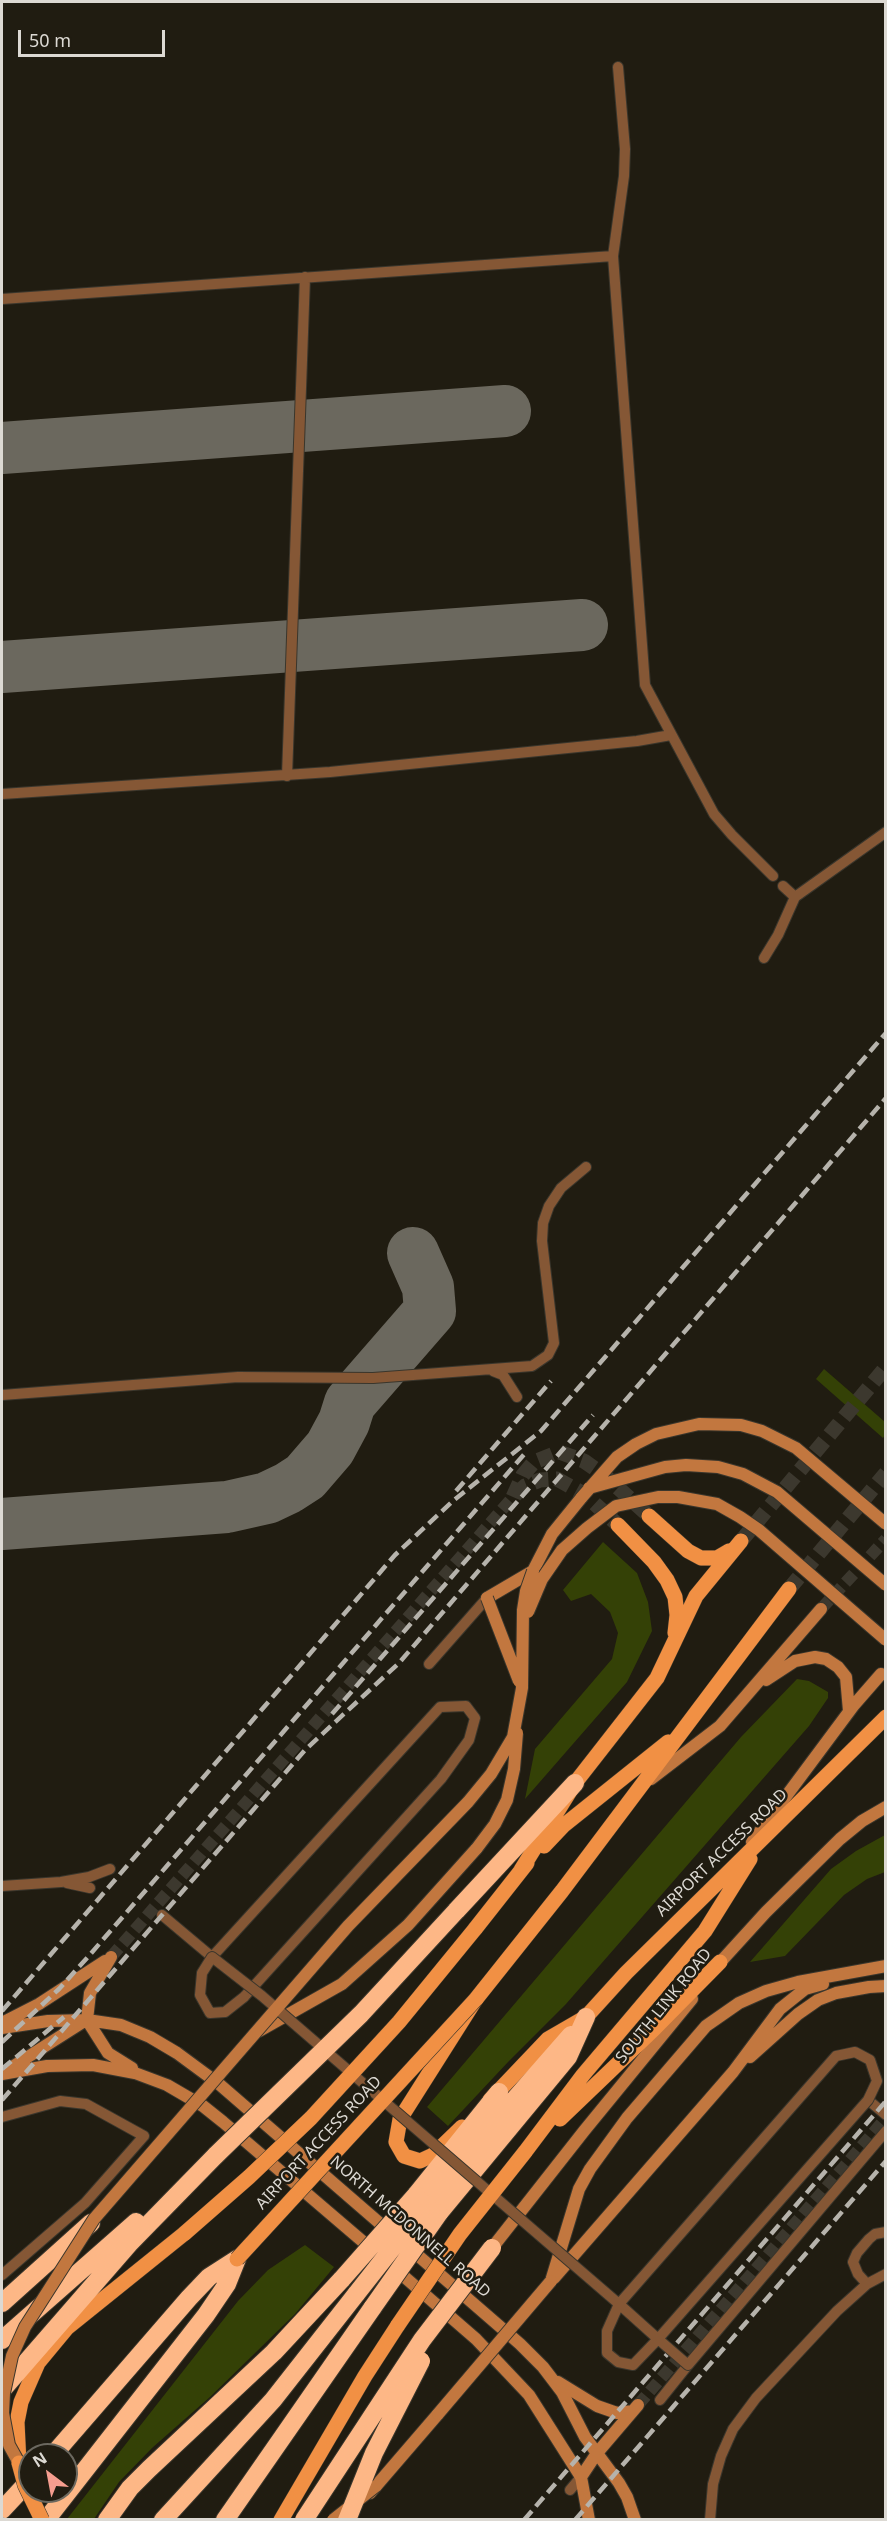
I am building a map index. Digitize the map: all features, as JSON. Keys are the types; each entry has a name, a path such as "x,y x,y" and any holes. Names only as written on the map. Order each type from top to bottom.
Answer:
{"highway":[{"path":"2,2390 129,2244 216,2155 361,2014 575,1783"},
{"path":"163,2520 273,2400 472,2148 586,2017"},
{"path":"225,2520 373,2307 427,2204 500,2092"},
{"path":"2,2340 216,2155"},
{"path":"107,2520 137,2482 261,2365 342,2279 427,2204"},
{"path":"2,2303 94,2219"},
{"path":"304,2520 422,2340 492,2248"},
{"path":"348,2520 374,2453 409,2383 492,2248"},
{"path":"63,2443 189,2298 209,2277 237,2259"},
{"path":"44,2520 206,2315 227,2284 237,2259"},
{"path":"2,2510 18,2493"}],"main road":[{"path":"521,1870 575,1783 651,1685 696,1596 741,1541 717,1558 701,1558 688,1551 649,1516"},
{"path":"618,1525 654,1562 667,1580 675,1597 676,1632 669,1653"},
{"path":"476,2000 687,1727 789,1589"},
{"name":"AIRPORT ACCESS ROAD","path":"476,2000 400,2118 396,2142 399,2150 411,2160 420,2162 433,2155 500,2092 548,2039 586,2017 626,1973 885,1717"},
{"path":"18,2443 17,2422 21,2402 38,2363 52,2344 67,2328 218,2206 280,2149 399,2022 521,1870 563,1826 687,1727"},
{"path":"281,2520 365,2376 427,2280 583,2075 705,1931 760,1841"},
{"path":"525,2152 720,1962"},
{"name":"AIRPORT ACCESS ROAD","path":"237,2259 476,2000"},
{"path":"35,2503 44,2520"}],"street":[{"path":"18,2461 9,2445 3,2413 4,2393 12,2356 25,2327 94,2219 348,1926 468,1803 491,1774 513,1737 522,1688 523,1610 526,1591 533,1571 552,1534 617,1457 656,1434 699,1424 741,1425 762,1431 796,1448 885,1524"},
{"path":"589,1488 665,1467 686,1465 718,1467 743,1473 777,1492 885,1585"},
{"path":"258,2031 342,1984 384,1949 432,1899 495,1824 507,1800 514,1769 520,1642 528,1608 542,1579 562,1550 616,1506 658,1497 697,1498 717,1504 759,1530 885,1640"},
{"path":"522,1688 487,1598 533,1571"},
{"path":"641,1786 720,1726 821,1609"},
{"path":"746,1696 775,1673 795,1661 815,1657 826,1659 838,1666 846,1677 849,1711"},
{"path":"734,1867 849,1711 881,1674"},
{"name":"SOUTH LINK ROAD","path":"492,2248 720,1962 840,1839 862,1821 885,1808"},
{"path":"2,2023 39,2004 111,1957 90,1993 87,2020 108,2053 183,2093 216,2117 476,2339 529,2395 581,2477 590,2520"},
{"path":"551,2281 584,2179 627,2118 706,2026 739,2003 766,1991 798,1982 885,1966"},
{"path":"348,2520 551,2281 733,2072 780,2008 805,1989 834,1981 885,1974"},
{"path":"733,2072 798,2014 818,2000 869,1987 885,1986"},
{"path":"2,2074 87,2020"},
{"name":"NORTH MCDONNELL ROAD","path":"2,2028 48,2021 87,2020 120,2025 150,2037 177,2053 219,2084 520,2344 554,2380 570,2405 585,2437 627,2497 635,2520"},
{"path":"2,2074 40,2066 81,2064 120,2069 152,2078"},
{"path":"554,2380 597,2406 616,2413 635,2408 597,2453 581,2477"},
{"path":"333,2520 376,2486"}],"lane":[{"path":"618,67 624,167 613,256 645,685 714,814 773,876"},
{"path":"2,299 613,256"},
{"path":"287,776 305,277"},
{"path":"2,794 287,776 637,741 671,735"},
{"path":"764,958 778,935 795,897 885,832"},
{"path":"783,886 795,897"},
{"path":"2,1395 238,1377 373,1378 532,1366 548,1355 554,1343 542,1241 543,1223 549,1206 561,1188 586,1167"},
{"path":"490,1370 503,1375 517,1396"},
{"path":"429,1664 487,1598"},
{"path":"465,1706 475,1718 469,1740 441,1779 244,1997 225,2012 210,2013 200,1995 202,1973 212,1957 440,1707 465,1706"},
{"path":"2,1886 61,1882 89,1877 110,1869"},
{"path":"61,1882 90,1888"},
{"path":"162,1915 251,1987 688,2365"},
{"path":"855,2052 870,2060 877,2081 868,2100 633,2365 618,2362 607,2353 607,2331 619,2304 836,2056 855,2052"},
{"path":"868,2100 885,2115"},
{"path":"2,2117 60,2101 86,2104 144,2136 85,2203 2,2275"},
{"path":"660,2400 885,2131"},
{"path":"867,2284 858,2274 853,2262 857,2253 869,2239 875,2234 885,2232"},
{"path":"710,2520 713,2484 721,2456 733,2428 756,2398 820,2328 867,2284 885,2274"},
{"path":"570,2490 581,2477"}],"green space":[{"path":"824,1369 885,1422 883,1438 816,1379"},
{"path":"603,1542 637,1573 648,1602 652,1631 627,1682 525,1799 535,1749 612,1659 618,1633 610,1612 591,1594 571,1601 563,1590"},
{"path":"797,1679 809,1681 828,1692 828,1698 809,1726 566,2004 448,2126 427,2107 741,1737"},
{"path":"885,1835 885,1872 867,1879 844,1895 785,1956 750,1962 831,1869 856,1851"},
{"path":"305,2245 334,2267 295,2314 210,2397 152,2448 119,2482 94,2519 67,2519 238,2301 268,2270"}],"taxiway":[{"path":"2,448 505,411"},
{"path":"2,667 582,625"},
{"path":"2,1524 227,1507 267,1498 305,1477 330,1448 344,1422 350,1403 430,1311 428,1287 413,1253"}],"tunnel":[{"path":"741,1541 886,1367"},
{"path":"513,1497 523,1475 534,1462 559,1452 584,1461 604,1475 649,1516"},
{"path":"789,1589 886,1473"},
{"path":"515,1495 525,1486 540,1480 557,1479 584,1494 618,1525"},
{"path":"111,1957 513,1497"},
{"path":"821,1609 886,1539"},
{"path":"638,2405 886,2118"}],"railway":[{"path":"2,2011 395,1555 454,1500 541,1431 886,1033"},
{"path":"2,2100 305,1750 399,1663 886,1098"},
{"path":"456,1491 551,1381"},
{"path":"332,1714 593,1415"},
{"path":"2,2042 59,1989 87,1958 527,1451"},
{"path":"2,2069 64,2017"},
{"path":"524,2520 886,2101"},
{"path":"575,2520 886,2161"}]}
